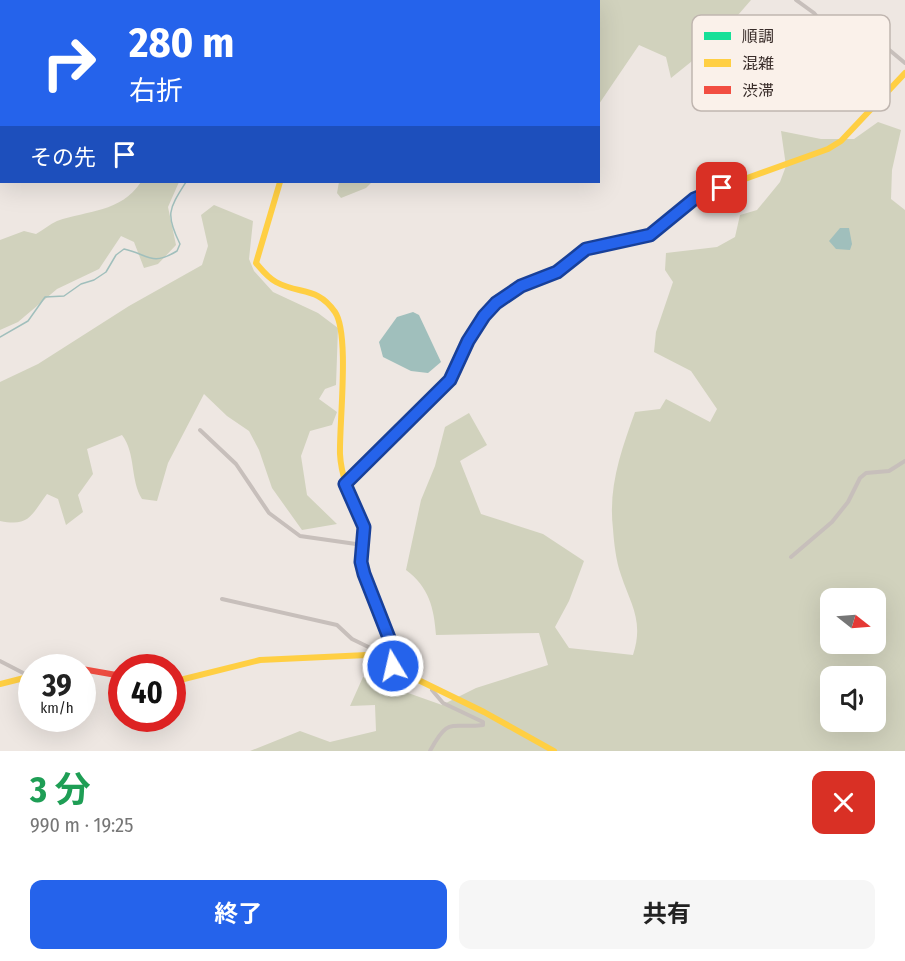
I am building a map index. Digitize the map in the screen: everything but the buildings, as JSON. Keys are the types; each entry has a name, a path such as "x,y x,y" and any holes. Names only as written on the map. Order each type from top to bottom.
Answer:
{"street":[{"path":"796,0 816,15"},
{"path":"890,50 905,63"},
{"path":"890,89 905,73"},
{"path":"345,484 450,380 484,316 504,297 521,286 557,272 586,249 650,235 703,194 828,149 841,141 869,111"},
{"path":"280,183 256,263 267,276 278,283 321,295 338,314 341,331 343,394 340,455 345,484 362,520 365,536 361,562 364,574 391,643 393,666"},
{"path":"200,430 236,464 269,513 300,536 363,546"},
{"path":"791,557 832,522 848,502 860,478 867,473 889,471 905,461"},
{"path":"222,599 337,625 352,639 391,657 393,666"},
{"path":"186,678 246,662 275,658 304,660 354,654 367,655 393,666 432,689 484,712 554,751"},
{"path":"0,661 18,670"},
{"path":"0,684 18,679"},
{"path":"430,751 440,732 447,727 483,725 483,722 442,703 432,689"}],"green space":[{"path":"600,0 751,0 738,15 692,15 692,61 671,78 666,57 639,45 600,103"},
{"path":"878,122 901,130 892,170 891,199 905,210 905,751 250,751 300,731 330,742 376,731 375,705 350,706 363,677 442,705 476,688 548,665 539,633 436,635 429,599 420,584 406,570 421,500 435,466 445,427 469,413 487,445 460,461 481,514 543,534 584,561 569,601 555,627 569,648 633,655 637,623 618,564 612,498 617,469 635,412 660,409 666,399 710,422 717,409 691,371 654,352 656,332 673,282 665,270 666,253 717,247 735,237 740,215 757,210 780,182 786,166 781,131 821,139 854,139"},
{"path":"140,183 179,183 168,207 176,245 158,264 144,268 134,242 121,236 99,269 57,289 18,322 0,330 0,240 24,231 36,234 57,221 113,205 133,192"},
{"path":"339,183 371,183 366,188 341,198 337,193"},
{"path":"214,205 253,221 249,259 254,271 273,292 318,313 338,328 336,385 325,389 319,399 337,412 332,425 310,431 301,456 307,495 337,524 302,530 272,488 259,450 249,431 227,416 204,394 168,463 157,501 142,499 138,492 129,450 122,435 87,449 93,474 78,495 83,512 66,525 58,499 47,494 29,518 24,521 0,521 0,382 38,364 129,306 202,265 208,246 201,215"}],"water":[{"path":"840,228 849,228 852,244 850,250 836,249 829,241"},
{"path":"413,312 419,315 441,362 428,373 411,371 383,357 379,342 397,317"}],"waterway":[{"path":"0,337 28,321 45,297 64,296 81,284 94,280 106,272 116,255 124,249 155,259 177,251 180,244 172,225 171,212 185,183"}],"traffic: fast":[{"path":"345,484 450,380 484,316 504,297 521,286 557,272 586,249 634,240"}],"traffic: slow":[{"path":"890,89 905,73"},
{"path":"634,240 650,235 703,194 828,149 841,141 869,111"},
{"path":"280,183 256,263 273,280 322,298 335,312 342,339 343,359 340,454 346,484 357,511"},
{"path":"186,678 260,660 367,655 484,712 554,751"},
{"path":"0,684 18,680"}],"traffic: jam":[{"path":"357,511 364,527 361,562 391,643 393,666"},
{"path":"96,671 108,674"}],"route":[{"path":"393,666 391,643 361,562 364,527 345,484 450,380 468,341 484,316 496,303 521,286 557,272 579,252 638,240 650,235 694,199 722,188"}]}
